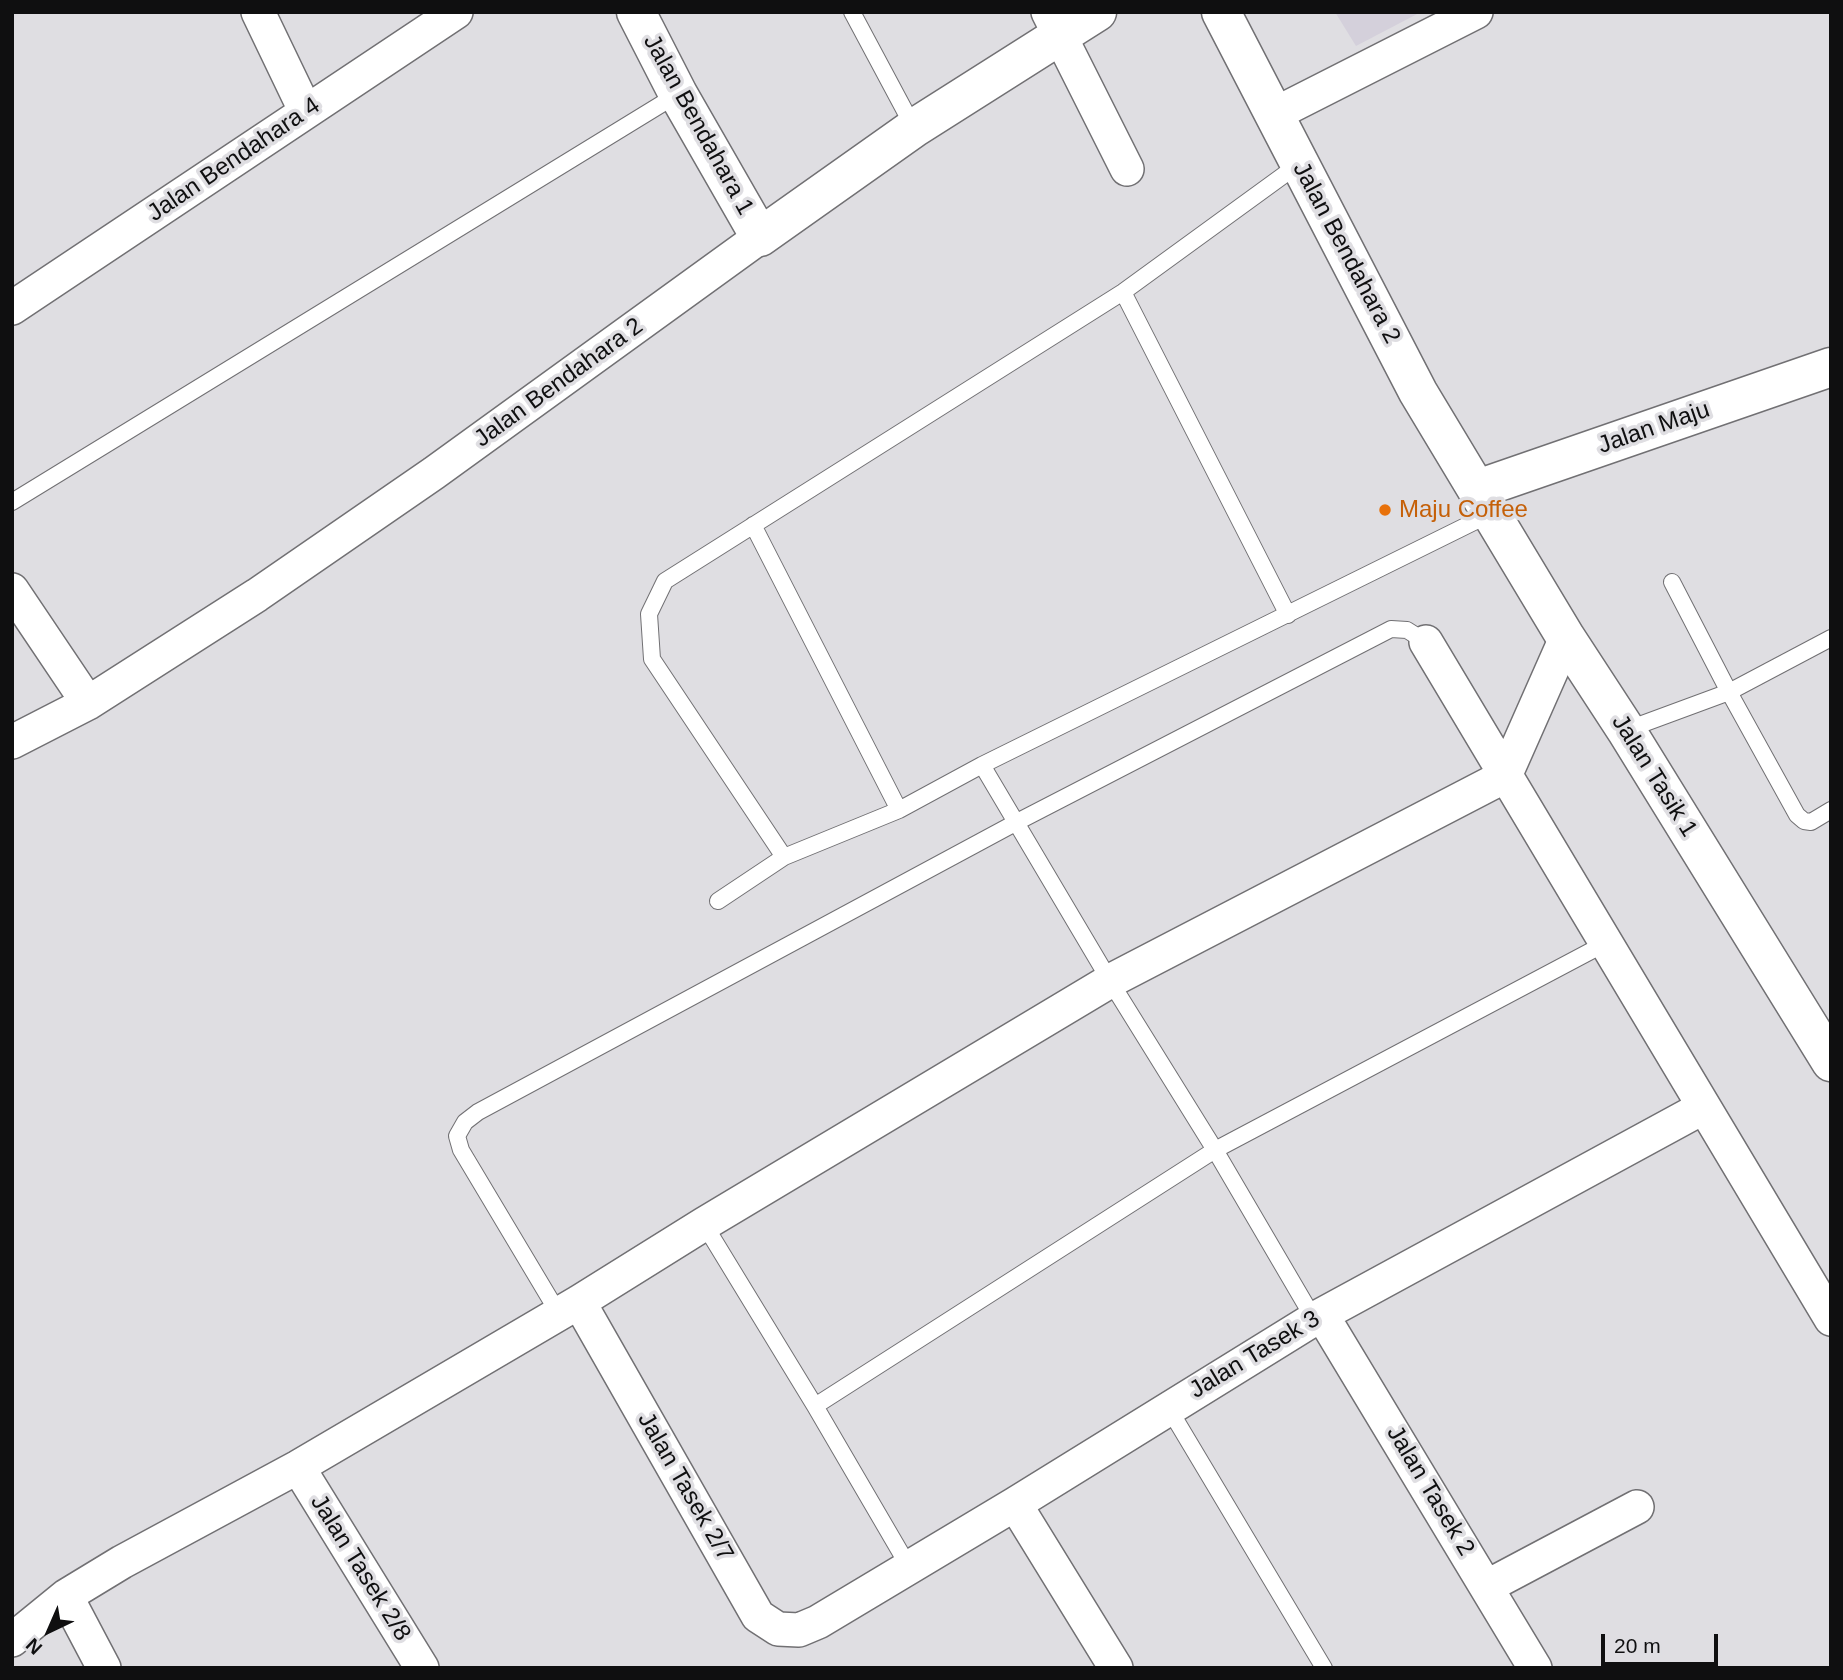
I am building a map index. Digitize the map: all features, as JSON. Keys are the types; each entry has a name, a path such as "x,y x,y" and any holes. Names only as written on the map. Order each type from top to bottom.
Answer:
{"street":[{"path":"258,12 306,112"},
{"name":"Jalan Bendahara 4","path":"12,308 456,12"},
{"name":"Jalan Bendahara 1","path":"636,12 678,94 760,237"},
{"name":"Jalan Bendahara 2","path":"12,742 88,703 257,596 434,474 914,128 1054,23 1097,12"},
{"name":"Jalan Bendahara 2","path":"1221,12 1418,392 1485,501"},
{"path":"1275,114 1476,12"},
{"path":"1054,23 1127,169"},
{"name":"Jalan Maju","path":"1485,501 1831,367"},
{"name":"Jalan Tasik 1","path":"1485,501 1566,638 1626,730 1831,1062"},
{"path":"12,590 88,703"},
{"path":"12,1640 66,1596 122,1562 298,1467 569,1308 1110,981 1505,776 1566,638"},
{"path":"1426,642 1831,1319"},
{"name":"Jalan Tasek 3","path":"818,1622 1318,1317 1704,1107"},
{"name":"Jalan Tasek 2/7","path":"569,1308 758,1616 778,1629 799,1630 818,1622"},
{"name":"Jalan Tasek 2","path":"1318,1317 1488,1586 1535,1668"},
{"name":"Jalan Tasek 2/8","path":"298,1467 422,1668"},
{"path":"1015,1504 1116,1668"},
{"path":"1488,1586 1637,1507"},
{"path":"66,1596 104,1668"}],"lane":[{"path":"852,12 914,128"},
{"path":"12,502 678,94"},
{"path":"784,857 652,659 649,614 665,581 1123,292 1299,164"},
{"path":"1123,292 1288,615"},
{"path":"718,901 784,857 899,810 982,765 1288,615 1485,501"},
{"path":"753,525 899,810"},
{"path":"1672,583 1797,815 1804,821 1811,822 1831,810"},
{"path":"569,1308 461,1150 457,1136 465,1122 478,1112 1017,822 1391,629 1407,630 1426,642"},
{"path":"1626,730 1729,692 1831,638"},
{"path":"982,765 1110,981 1318,1317"},
{"path":"815,1406 1215,1150 1606,943"},
{"path":"704,1224 909,1567"},
{"path":"1168,1408 1324,1668"}],"shaded area":[{"path":"1335,12 1421,12 1356,46"}],"place":[{"name":"Maju Coffee","path":"1385,510"}]}
